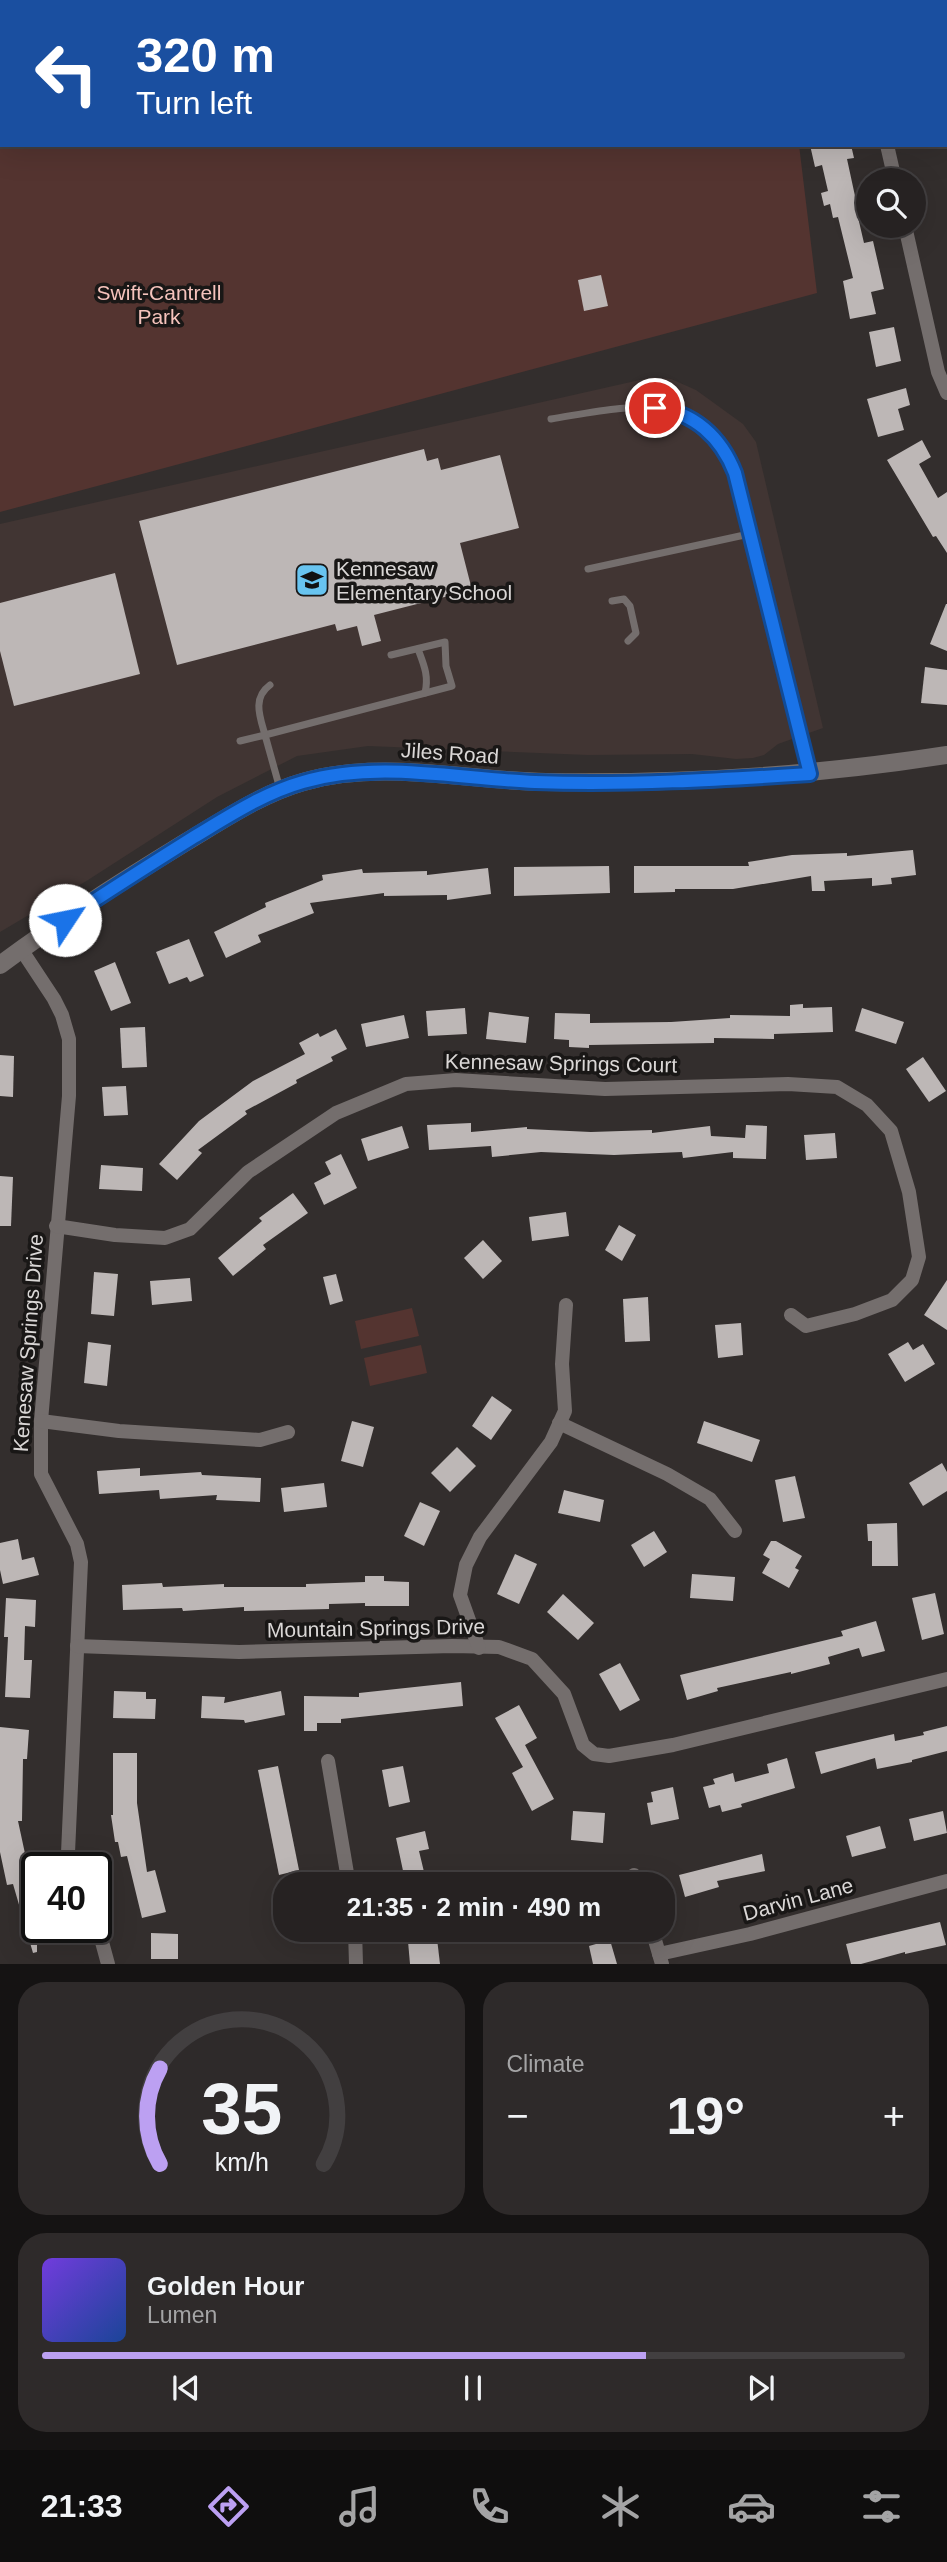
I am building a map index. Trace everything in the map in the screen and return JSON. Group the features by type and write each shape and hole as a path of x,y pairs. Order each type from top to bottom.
{"street":[{"path":"887,147 892,168"},
{"path":"908,238 938,372 947,393"},
{"name":"Jiles Road","path":"0,965 142,869 218,823 280,790 327,776 377,772 534,782 663,782 810,774 947,754"},
{"name":"Kenesaw Springs Drive","path":"21,949 54,999 69,1039 69,1096 41,1421 41,1474 77,1544 81,1562 68,1852"},
{"name":"Kennesaw Springs Court","path":"56,1226 115,1235 165,1238 190,1229 218,1205 248,1172 325,1120 406,1084 456,1080 605,1089 788,1084 837,1087 867,1105 891,1131 909,1192 919,1256 912,1280 892,1300 855,1314 806,1326 791,1315"},
{"path":"479,1648 460,1595 466,1565 480,1537 551,1442 565,1411 562,1364 566,1305"},
{"path":"41,1421 119,1431 260,1440 288,1432"},
{"path":"559,1423 667,1474 710,1499 735,1531"},
{"name":"Mountain Springs Drive","path":"77,1646 239,1652 499,1647 532,1659 564,1694 583,1745 594,1754 609,1756 673,1745 947,1679"},
{"path":"328,1761 347,1872"},
{"name":"Darvin Lane","path":"660,1959 947,1881"},
{"path":"355,1942 356,1964"},
{"path":"655,1942 660,1959"},
{"path":"102,1943 108,1964"}],"lane":[{"path":"551,419 633,406 664,409 695,421 720,444 735,473 810,774"},
{"path":"588,569 749,534"},
{"path":"612,601 624,599 630,606 636,633 628,641"},
{"path":"240,741 452,686 446,666 445,642 391,655"},
{"path":"418,649 426,670 425,693"},
{"path":"270,685 263,691 258,702 280,790"}],"shaded area":[{"path":"653,377 671,379 696,390 743,424 756,442 823,728 778,744 764,755 736,759 692,754 588,755 368,746 297,756 217,797 88,880 0,932 0,524"}],"green space":[{"name":"Swift-Cantrell Park","path":"0,147 799,147 817,293 0,512"},
{"path":"412,1308 419,1336 361,1349 355,1321"},
{"path":"421,1345 427,1373 370,1386 364,1358"}],"building":[{"path":"810,147 851,147 854,158 847,159 856,196 856,238 863,238 864,243 873,241 884,289 871,292 876,314 850,319 843,281 853,278 838,217 833,218 830,204 824,206 821,193 828,191 822,165 815,167"},
{"path":"601,275 608,306 584,311 578,280"},
{"path":"894,327 901,361 876,367 869,332"},
{"path":"906,388 910,405 898,409 904,430 878,437 867,399"},
{"path":"922,440 931,457 919,464 938,498 947,492 947,553 936,536 933,537 887,460"},
{"name":"Kennesaw Elementary School","path":"424,449 427,461 438,458 441,470 500,455 519,528 460,543 472,590 374,615 381,641 362,646 357,626 337,631 335,624 177,665 139,521"},
{"path":"115,573 140,674 14,706 0,651 0,603"},
{"path":"947,604 947,651 930,644"},
{"path":"925,667 947,670 947,705 921,703"},
{"path":"913,850 916,875 891,878 892,884 872,886 872,878 824,881 825,891 812,891 811,876 733,889 675,889 675,892 634,893 634,866 749,866 748,862 792,855 847,853 847,856"},
{"path":"609,866 610,893 514,896 514,867"},
{"path":"488,868 491,894 447,900 447,895 384,896 384,893 310,903 314,913 258,935 261,942 226,958 214,932 266,907 265,903 323,880 322,875 362,869 363,873 427,871 427,875"},
{"path":"189,939 204,976 190,982 187,977 169,984 156,952"},
{"path":"115,962 131,1003 111,1011 94,971"},
{"path":"803,1004 803,1008 832,1007 833,1032 774,1034 774,1039 714,1038 714,1043 589,1045 589,1048 569,1047 569,1040 554,1039 555,1013 590,1014 590,1023 671,1022 730,1018 730,1015 790,1016 790,1005"},
{"path":"465,1008 467,1034 428,1036 426,1011"},
{"path":"862,1008 904,1022 896,1044 855,1031"},
{"path":"489,1012 529,1017 526,1043 486,1039"},
{"path":"404,1015 409,1038 366,1047 361,1024"},
{"path":"145,1027 147,1067 122,1068 120,1028"},
{"path":"336,1029 347,1049 331,1057 333,1061 296,1080 297,1083 245,1111 247,1114 198,1150 202,1153 177,1180 159,1164 199,1121 253,1081 305,1054 299,1043 318,1033 320,1037"},
{"path":"0,1055 14,1056 13,1097 0,1096"},
{"path":"923,1057 946,1091 929,1102 906,1069"},
{"path":"126,1086 128,1115 104,1116 102,1087"},
{"path":"471,1123 471,1132 527,1127 591,1132 652,1130 652,1133 710,1126 711,1136 745,1138 746,1125 767,1126 766,1159 733,1158 733,1152 683,1158 682,1152 614,1155 541,1152 492,1157 491,1146 429,1150 427,1125"},
{"path":"402,1126 409,1148 368,1161 361,1139"},
{"path":"835,1133 837,1158 806,1160 804,1135"},
{"path":"341,1154 357,1188 324,1205 314,1183 331,1174 325,1162"},
{"path":"101,1165 143,1168 142,1191 99,1189"},
{"path":"0,1176 13,1177 11,1226 0,1226"},
{"path":"293,1193 308,1213 263,1245 266,1249 233,1276 218,1258 262,1221 259,1218"},
{"path":"566,1212 569,1236 532,1241 529,1217"},
{"path":"619,1225 636,1235 622,1261 605,1250"},
{"path":"483,1240 502,1261 483,1279 464,1258"},
{"path":"94,1272 118,1274 114,1316 91,1314"},
{"path":"336,1274 343,1301 330,1305 323,1277"},
{"path":"190,1278 192,1301 152,1305 150,1281"},
{"path":"947,1280 947,1330 924,1315"},
{"path":"648,1297 650,1341 625,1342 623,1299"},
{"path":"741,1323 743,1355 718,1358 715,1325"},
{"path":"88,1342 111,1345 107,1386 84,1383"},
{"path":"908,1342 913,1350 923,1344 935,1364 905,1382 888,1354"},
{"path":"492,1396 512,1410 491,1440 472,1426"},
{"path":"352,1421 374,1427 363,1467 341,1461"},
{"path":"704,1421 760,1440 752,1462 697,1443"},
{"path":"457,1447 476,1466 450,1492 431,1473"},
{"path":"942,1463 947,1472 947,1491 923,1506 909,1483"},
{"path":"140,1468 140,1476 201,1472 202,1475 261,1478 260,1502 216,1500 217,1495 160,1499 159,1490 99,1494 97,1471"},
{"path":"795,1476 805,1518 783,1522 775,1480"},
{"path":"324,1483 327,1507 284,1512 281,1488"},
{"path":"564,1490 604,1500 600,1522 558,1513"},
{"path":"420,1502 440,1511 424,1546 404,1536"},
{"path":"897,1523 898,1566 872,1566 872,1541 868,1541 867,1524"},
{"path":"654,1531 667,1552 644,1567 631,1545"},
{"path":"18,1539 22,1560 34,1557 39,1575 3,1584 0,1543"},
{"path":"771,1541 776,1541 802,1556 795,1568 799,1570 789,1588 762,1573 770,1559 763,1555"},
{"path":"515,1554 537,1564 519,1604 497,1594"},
{"path":"692,1574 735,1577 733,1601 690,1598"},
{"path":"365,1576 384,1576 384,1581 409,1582 409,1606 365,1606 365,1603 329,1604 329,1609 244,1611 244,1607 183,1611 182,1608 123,1610 122,1585 162,1583 163,1587 224,1584 224,1587 306,1587 306,1584 365,1582"},
{"path":"935,1593 944,1634 922,1640 912,1598"},
{"path":"563,1594 594,1623 578,1640 547,1612"},
{"path":"6,1598 36,1600 35,1627 25,1626 24,1660 32,1660 30,1698 5,1697 8,1637 4,1637"},
{"path":"876,1621 885,1651 862,1657 859,1648 828,1657 830,1664 717,1688 718,1691 687,1700 680,1675 843,1636 841,1631"},
{"path":"620,1663 640,1700 620,1711 599,1674"},
{"path":"461,1682 463,1706 341,1719 341,1723 317,1723 317,1731 304,1731 304,1696 359,1697 359,1693"},
{"path":"114,1691 146,1692 146,1699 156,1699 155,1719 113,1718"},
{"path":"281,1691 285,1715 245,1723 244,1720 201,1718 202,1696 225,1697 224,1703"},
{"path":"519,1705 537,1738 525,1745 554,1799 532,1811 512,1773 523,1767 495,1718"},
{"path":"947,1726 947,1751 877,1769 875,1758 821,1774 815,1752 894,1734 895,1741 924,1735 923,1732"},
{"path":"0,1727 29,1730 27,1759 23,1759 22,1821 18,1821 25,1852 21,1852 21,1912 13,1884 7,1885 0,1852"},
{"path":"113,1753 137,1753 137,1803 147,1872 155,1870 166,1912 142,1918 127,1856 121,1857 118,1842 115,1842 111,1815"},
{"path":"787,1758 795,1788 722,1812 720,1805 709,1808 703,1787 715,1784 713,1779 733,1773 735,1782 769,1773 767,1764"},
{"path":"278,1766 299,1870 278,1872 258,1770"},
{"path":"403,1766 410,1802 389,1807 382,1770"},
{"path":"673,1787 679,1819 651,1825 647,1803 653,1802 651,1792"},
{"path":"573,1811 605,1813 603,1843 571,1840"},
{"path":"943,1811 947,1833 914,1841 909,1819"},
{"path":"880,1826 886,1848 852,1857 846,1836"},
{"path":"425,1831 429,1849 419,1851 424,1872 403,1872 396,1838"},
{"path":"762,1854 765,1871 717,1881 719,1887 685,1897 679,1875"},
{"path":"940,1922 946,1945 851,1964 846,1944"},
{"path":"151,1933 178,1934 178,1959 151,1959"},
{"path":"408,1942 437,1942 440,1964 410,1964"},
{"path":"611,1942 617,1964 593,1964 589,1946"},
{"path":"30,1943 37,1943 37,1952 33,1953"}],"place":[{"name":"Kennesaw Elementary School","path":"312,580"}],"route":[{"path":"65,920 132,875 218,823 280,790 327,776 403,772 534,782 595,783 810,774 735,473 720,444 703,427 688,417 655,408"}]}
